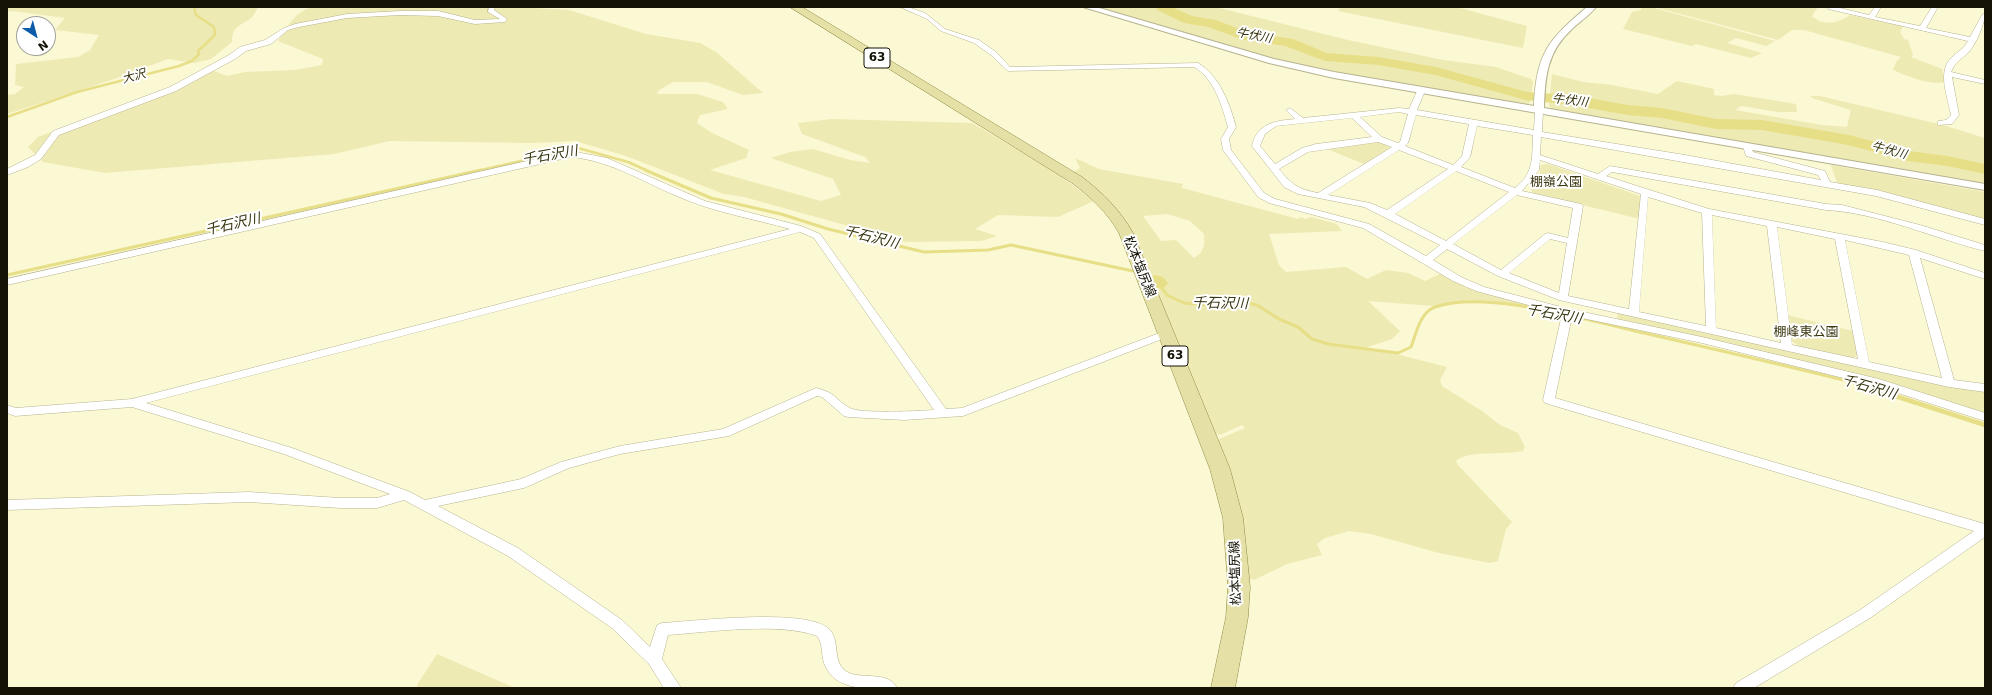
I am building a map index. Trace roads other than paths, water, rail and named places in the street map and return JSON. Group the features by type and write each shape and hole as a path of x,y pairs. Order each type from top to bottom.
{"main road":[{"name":"松本塩尻線","path":"795,7 1037,154 1097,195 1115,214 1126,233 1220,469 1233,518 1239,587 1237,618 1223,688"}],"street":[{"path":"7,172 32,161 41,154 49,138 56,133 159,95 232,57 242,49 268,42 286,29 297,25 363,16 412,13 435,13 468,21 503,21 504,19 490,11 492,7"},
{"path":"903,7 928,18 937,27 944,31 964,36 978,43 1001,59 1008,69 1195,65 1201,67 1218,92 1230,120 1232,127 1225,139 1227,150 1261,195 1272,201 1366,226 1427,260 1457,279 1480,289 1567,315 1702,340 1879,383 1985,416"},
{"path":"1087,7 1288,65 1421,91 1985,187"},
{"path":"1427,260 1517,192 1535,170 1541,80 1546,58 1559,36 1592,7"},
{"path":"1833,7 1831,9 1973,40"},
{"path":"1871,18 1878,7"},
{"path":"1922,29 1935,7"},
{"path":"1941,123 1949,122 1955,115 1947,72 1953,60 1966,51 1985,15"},
{"path":"1948,74 1985,82"},
{"path":"1319,196 1404,142 1412,112 1421,91"},
{"path":"1290,110 1301,121"},
{"path":"1985,222 1877,193 1826,183 1399,110 1274,124 1264,129 1257,138 1256,146 1273,169 1288,185 1301,192 1367,205 1388,214 1502,274 1563,298 1788,346 1949,383 1985,388"},
{"path":"1354,115 1379,139 1517,192 1578,206 1563,298"},
{"path":"1388,214 1455,168 1466,157 1473,123"},
{"path":"1273,169 1305,150 1316,147 1379,139"},
{"path":"1747,146 1749,154 1822,173 1826,183"},
{"path":"7,282 571,154 578,154 614,164 701,203 801,228 817,236 943,414"},
{"path":"1536,156 1647,193 1708,211 1913,252 1985,276"},
{"path":"1599,177 1610,169 1826,207 1842,208 1917,227 1985,248"},
{"path":"1634,314 1644,196 1647,193"},
{"path":"1708,211 1711,330"},
{"path":"1772,224 1788,346"},
{"path":"7,409 15,412 132,403 801,228"},
{"path":"1502,274 1548,236 1573,242"},
{"path":"1839,236 1864,363"},
{"path":"1913,252 1949,383"},
{"path":"1567,315 1549,400 1985,530"},
{"path":"422,505 524,483 565,465 620,450 724,433 816,392 826,394 848,413 904,416 962,412 1166,334"},
{"path":"132,403 288,451 405,496 513,552 617,624 654,660 673,688"},
{"path":"7,505 249,497 340,503 376,502 405,496"},
{"path":"1750,686 1865,614 1985,530"},
{"path":"654,660 662,629 789,624 816,629 823,633 827,640 829,659 836,672 845,678 889,688"}],"waterway":[{"name":"大沢","path":"7,117 77,92 179,66 192,61 199,54 198,51 215,35 214,27 196,15 194,7"},
{"name":"牛伏川","path":"1162,7 1189,20 1211,23 1244,36 1288,42 1325,57 1378,61 1436,71 1526,96 1572,100 1628,110 1662,113 1716,124 1762,125 1849,140 1908,156 1947,161 1985,169"},
{"name":"千石沢川","path":"477,171 578,148 628,162 648,171"},
{"name":"千石沢川","path":"7,275 481,170"},
{"name":"千石沢川","path":"645,170 711,198 781,214 828,229 924,252 988,250 1011,245 1133,271"},
{"name":"千石沢川","path":"1158,283 1167,295 1184,303 1206,305 1248,303 1257,305 1279,319 1298,327 1312,339 1328,344 1398,353 1411,347 1422,318 1435,307 1456,303 1480,302 1507,304 1535,308 1783,365 1871,387 1894,396"},
{"name":"千石沢川","path":"1894,396 1985,425"}],"park label":[{"name":"棚嶺公園","path":"1556,183"},
{"name":"棚峰東公園","path":"1806,333"}]}
